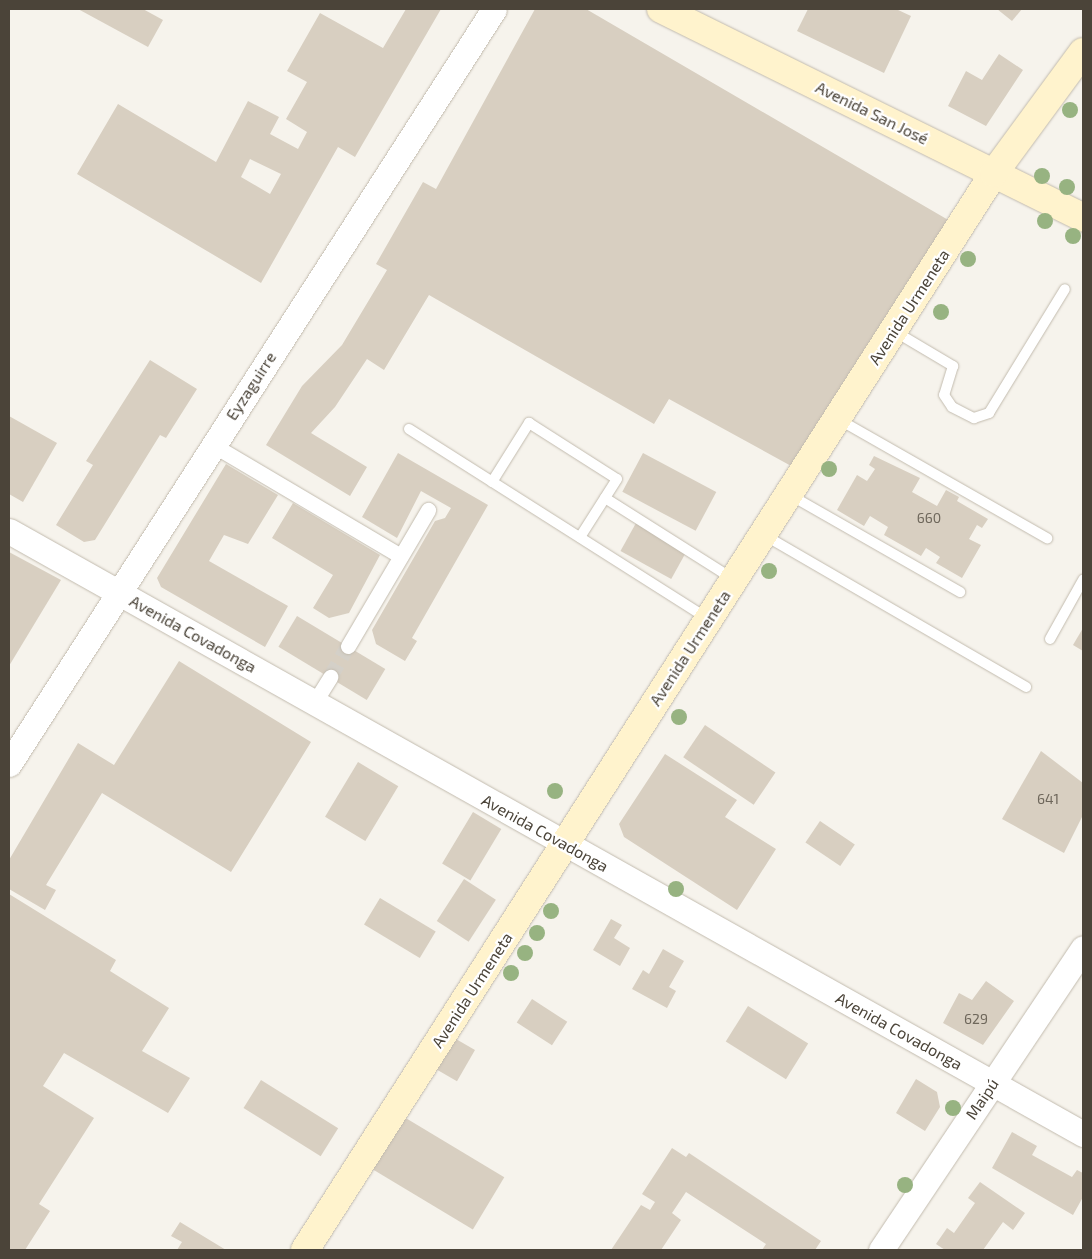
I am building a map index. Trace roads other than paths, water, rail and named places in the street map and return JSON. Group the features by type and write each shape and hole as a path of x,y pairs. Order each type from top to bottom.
{"main road":[{"name":"Avenida San José","path":"661,9 1083,218"},
{"name":"Avenida Urmeneta","path":"305,1250 994,173 1083,52"}],"street":[{"name":"Eyzaguirre","path":"9,764 494,9"},
{"path":"213,446 401,556"},
{"path":"348,646 428,510"},
{"name":"Avenida Covadonga","path":"9,531 1083,1134"},
{"path":"314,703 330,677"},
{"name":"Maipú","path":"881,1250 1083,948"}],"lane":[{"path":"894,330 953,366 944,395 952,407 974,418 988,413 1066,289"},
{"path":"837,419 1047,538"},
{"path":"492,482 529,423 617,479 580,538"},
{"path":"409,429 709,619"},
{"path":"789,494 960,592"},
{"path":"605,498 734,580"},
{"path":"763,534 1026,687"},
{"path":"1050,640 1083,580"}],"tunnel":[{"path":"330,677 348,646"}]}
